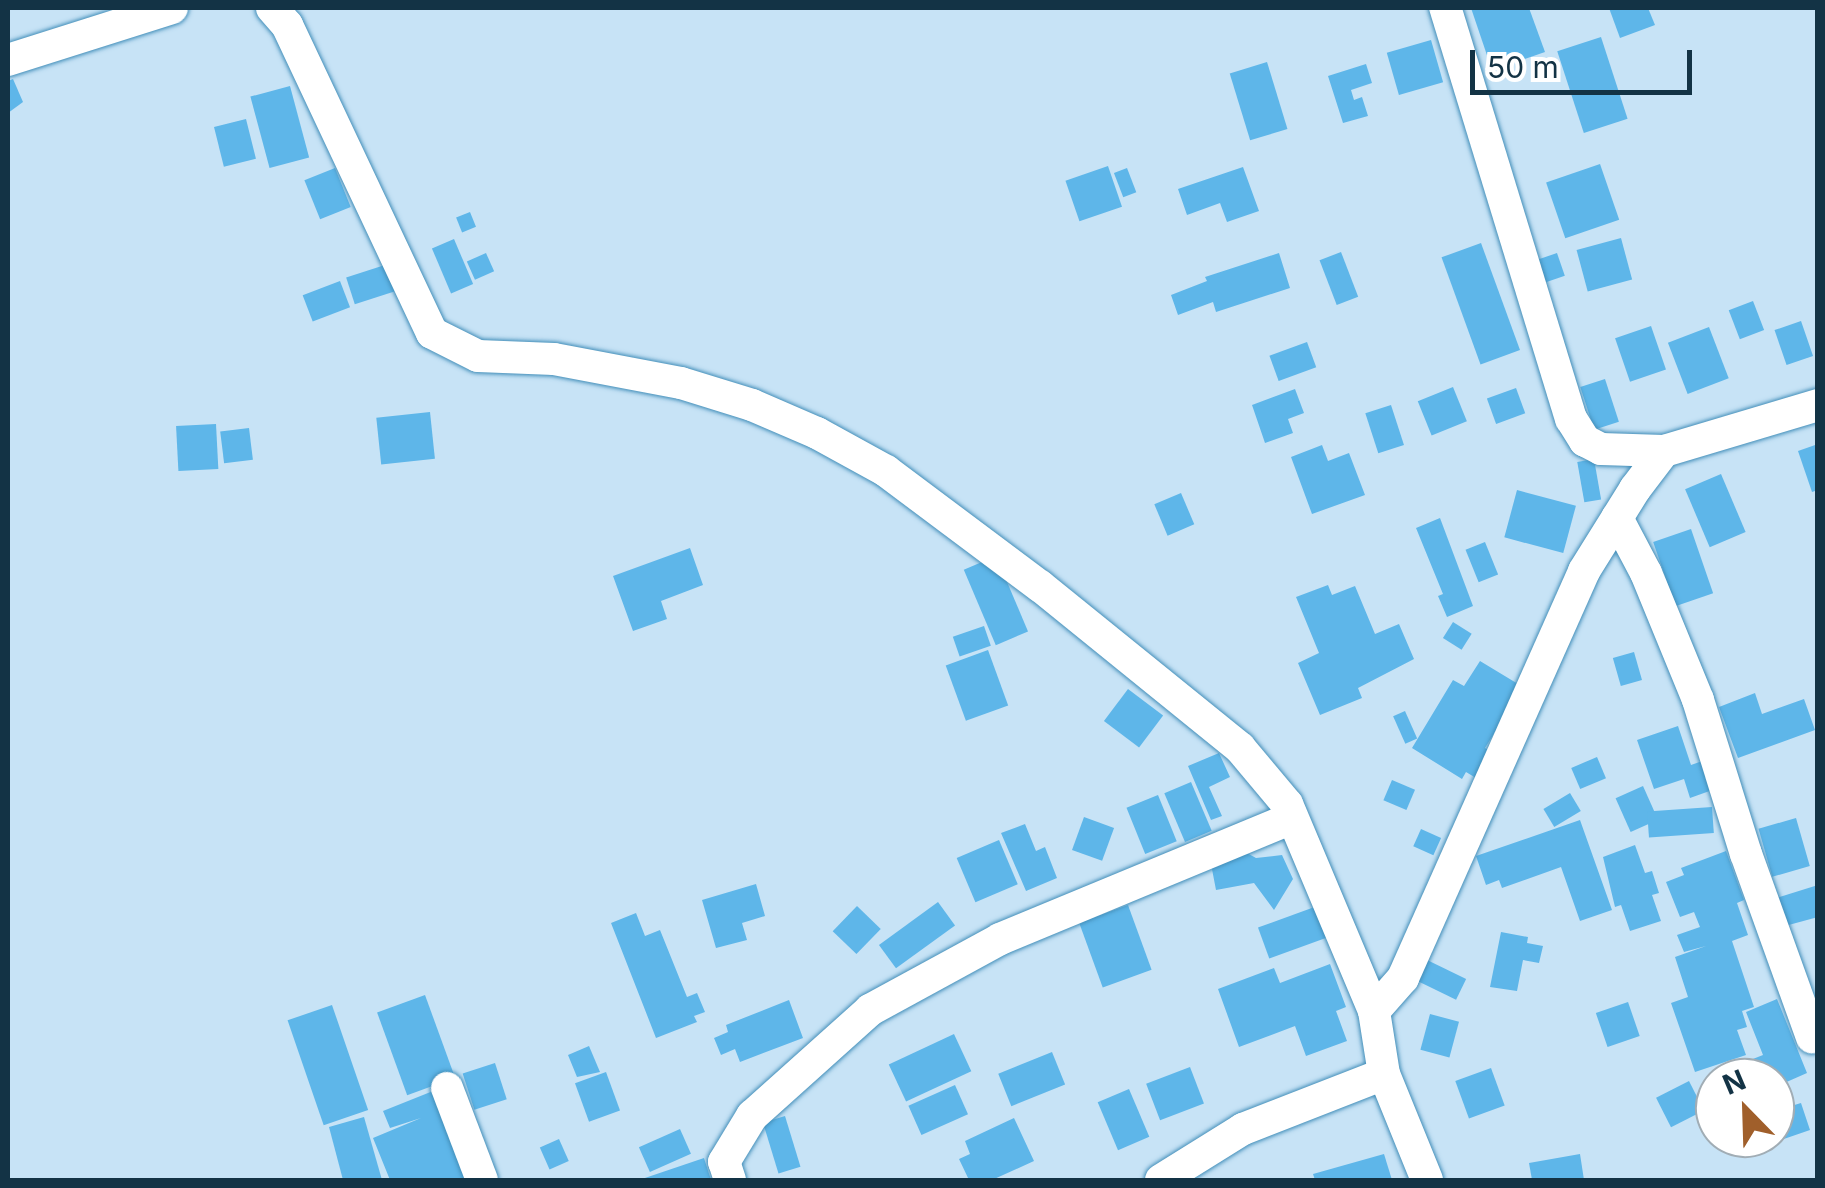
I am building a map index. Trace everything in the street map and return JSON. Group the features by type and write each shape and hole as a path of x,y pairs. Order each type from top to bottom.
{"street":[{"path":"8,60 172,8"},
{"path":"272,8 287,26 432,334 478,356 554,358 681,383 734,399 817,434 886,471 1040,586 1240,748 1287,804 1374,1011 1384,1074 1427,1180"},
{"path":"1445,8 1571,420 1585,441 1601,450 1664,452 1818,404"},
{"path":"1374,1011 1403,978 1584,571 1664,452"},
{"path":"1618,518 1646,573 1698,700 1746,854 1812,1036"},
{"path":"730,1180 724,1162 752,1116 870,1010 1000,940 1292,818"},
{"path":"1161,1180 1243,1129 1384,1074"},
{"path":"447,1088 482,1180"}],"building":[{"path":"1471,8 1529,8 1545,52 1492,70"},
{"path":"1609,8 1648,8 1655,25 1620,38"},
{"path":"1601,37 1628,119 1584,133 1557,51"},
{"path":"1431,40 1443,82 1399,95 1387,53"},
{"path":"1267,62 1287,129 1250,140 1230,73"},
{"path":"1366,64 1372,83 1351,90 1354,100 1362,97 1368,116 1343,123 1328,76"},
{"path":"13,79 23,102 8,113 8,81"},
{"path":"290,86 309,157 270,168 250,97"},
{"path":"246,119 256,159 224,167 214,127"},
{"path":"1600,164 1619,220 1565,238 1546,183"},
{"path":"1108,166 1122,207 1079,221 1065,181"},
{"path":"1243,167 1259,211 1227,222 1220,203 1187,215 1178,189"},
{"path":"335,168 351,207 320,219 304,180"},
{"path":"1127,168 1136,192 1123,197 1114,173"},
{"path":"470,212 476,227 462,232 456,218"},
{"path":"1621,238 1632,280 1588,291 1577,250"},
{"path":"454,239 473,284 451,293 432,248"},
{"path":"1481,243 1520,350 1481,364 1442,257"},
{"path":"1341,252 1358,297 1337,305 1320,260"},
{"path":"486,253 494,271 475,280 467,262"},
{"path":"1279,253 1290,288 1216,312 1213,302 1178,315 1171,295 1207,281 1205,277"},
{"path":"1557,253 1565,276 1546,282 1538,260"},
{"path":"388,264 397,291 355,304 346,278"},
{"path":"340,281 350,307 313,321 303,295"},
{"path":"1753,301 1764,330 1740,339 1729,310"},
{"path":"1801,321 1813,356 1787,365 1775,330"},
{"path":"1651,326 1666,369 1630,382 1615,338"},
{"path":"1709,327 1729,378 1688,394 1668,343"},
{"path":"1307,342 1316,367 1279,381 1269,356"},
{"path":"1605,379 1619,422 1594,430 1580,387"},
{"path":"1453,387 1467,421 1432,436 1418,401"},
{"path":"1516,388 1525,413 1496,424 1487,399"},
{"path":"1295,389 1304,413 1288,419 1293,433 1265,443 1252,405"},
{"path":"1391,405 1404,445 1378,453 1365,413"},
{"path":"430,412 435,459 381,464 376,418"},
{"path":"216,424 218,469 178,471 176,426"},
{"path":"249,428 253,460 224,463 220,432"},
{"path":"1818,444 1818,490 1812,492 1798,451"},
{"path":"1322,445 1328,461 1349,453 1365,495 1312,514 1291,457"},
{"path":"1594,459 1601,499 1584,502 1577,462"},
{"path":"1721,474 1746,532 1710,547 1685,489"},
{"path":"1517,490 1576,506 1563,553 1504,537"},
{"path":"1181,493 1194,524 1168,536 1154,504"},
{"path":"1440,518 1473,606 1447,617 1438,596 1443,594 1416,528"},
{"path":"1691,529 1713,593 1675,606 1653,542"},
{"path":"1485,542 1498,574 1479,582 1466,550"},
{"path":"690,548 703,585 661,601 667,619 633,631 613,576"},
{"path":"996,556 1028,631 996,645 964,570"},
{"path":"1328,585 1332,595 1355,586 1375,634 1399,624 1414,659 1358,688 1362,698 1320,715 1298,663 1319,653 1296,597"},
{"path":"1453,622 1472,634 1462,650 1443,638"},
{"path":"984,626 991,646 960,657 953,637"},
{"path":"988,650 1008,705 966,721 946,665"},
{"path":"1634,652 1642,680 1621,686 1613,658"},
{"path":"1480,661 1523,687 1485,748 1497,755 1481,781 1466,772 1462,779 1412,748 1453,680 1464,686"},
{"path":"1128,689 1163,715 1139,747 1104,721"},
{"path":"1755,693 1762,714 1804,699 1815,730 1738,758 1719,707"},
{"path":"1405,711 1417,738 1405,744 1393,716"},
{"path":"1678,726 1691,765 1708,759 1718,788 1690,798 1684,779 1654,789 1637,740"},
{"path":"1219,753 1230,777 1209,787 1222,816 1211,820 1188,766"},
{"path":"1597,757 1606,778 1580,789 1571,768"},
{"path":"1392,780 1415,790 1406,810 1383,800"},
{"path":"1191,782 1212,831 1185,842 1164,793"},
{"path":"1643,786 1658,820 1631,832 1616,798"},
{"path":"1570,793 1581,811 1554,827 1543,809"},
{"path":"1158,795 1177,841 1145,854 1126,808"},
{"path":"1712,807 1714,833 1649,837 1647,812"},
{"path":"1084,817 1114,828 1102,861 1072,850"},
{"path":"1796,818 1810,866 1772,877 1759,829"},
{"path":"1580,820 1612,910 1580,921 1561,867 1502,888 1499,880 1486,885 1476,856"},
{"path":"1025,824 1036,851 1045,847 1057,878 1026,891 1001,833"},
{"path":"1421,829 1441,838 1433,855 1413,846"},
{"path":"999,840 1018,884 975,902 957,858"},
{"path":"1225,841 1256,858 1282,855 1293,879 1274,910 1254,883 1216,890 1211,864"},
{"path":"1635,845 1645,873 1652,871 1659,893 1652,895 1661,921 1630,931 1621,905 1615,907 1603,857"},
{"path":"1726,851 1744,900 1737,903 1748,935 1732,941 1754,1007 1742,1011 1747,1027 1737,1030 1746,1055 1695,1058 1695,1072 1671,1003 1688,997 1675,957 1706,946 1684,952 1677,935 1700,927 1694,912 1680,917 1666,882 1684,875 1681,868"},
{"path":"756,884 765,916 742,923 747,940 716,948 702,900"},
{"path":"1818,885 1818,917 1785,926 1776,898"},
{"path":"938,902 955,925 896,968 879,945"},
{"path":"1128,905 1152,970 1103,988 1079,923"},
{"path":"1320,905 1331,936 1269,959 1258,928"},
{"path":"857,906 881,929 856,954 833,931"},
{"path":"636,913 645,936 660,930 687,997 697,993 705,1012 694,1016 697,1022 656,1038 611,923"},
{"path":"1501,932 1528,937 1527,943 1543,946 1539,963 1523,960 1517,991 1490,987"},
{"path":"1423,958 1466,979 1456,1000 1413,979"},
{"path":"1330,964 1346,1007 1336,1011 1347,1041 1306,1056 1295,1026 1239,1047 1218,989 1274,968 1280,983"},
{"path":"425,995 455,1078 407,1095 377,1012"},
{"path":"1777,999 1807,1073 1795,1078 1795,1058 1755,1058 1763,1055 1746,1012"},
{"path":"789,1000 803,1038 740,1062 735,1049 721,1055 714,1038 728,1032 726,1025"},
{"path":"1628,1002 1640,1036 1608,1047 1596,1013"},
{"path":"332,1005 368,1110 324,1125 288,1020"},
{"path":"1430,1014 1459,1022 1449,1058 1420,1050"},
{"path":"954,1034 971,1071 906,1102 889,1064"},
{"path":"589,1046 600,1072 577,1077 568,1055"},
{"path":"1052,1052 1065,1084 1011,1106 998,1074"},
{"path":"495,1063 507,1099 474,1110 463,1074"},
{"path":"1190,1067 1204,1103 1160,1120 1146,1084"},
{"path":"1491,1068 1505,1106 1469,1119 1455,1081"},
{"path":"606,1072 620,1111 589,1122 575,1083"},
{"path":"1689,1081 1695,1093 1695,1115 1671,1127 1656,1098"},
{"path":"955,1085 968,1114 921,1135 908,1106"},
{"path":"438,1089 476,1180 390,1180 373,1138 421,1118 390,1128 383,1111"},
{"path":"1129,1089 1149,1137 1118,1150 1098,1102"},
{"path":"1801,1103 1810,1130 1795,1135 1795,1105"},
{"path":"785,1116 800,1167 779,1173 763,1123"},
{"path":"364,1117 382,1180 343,1180 329,1127"},
{"path":"1014,1118 1034,1161 992,1180 969,1180 959,1159 970,1154 965,1141"},
{"path":"680,1129 691,1154 650,1172 639,1147"},
{"path":"559,1139 569,1161 550,1169 540,1148"},
{"path":"1384,1154 1392,1180 1315,1180 1313,1174"},
{"path":"1580,1154 1584,1180 1532,1180 1529,1163"},
{"path":"704,1158 711,1180 639,1180"}]}
